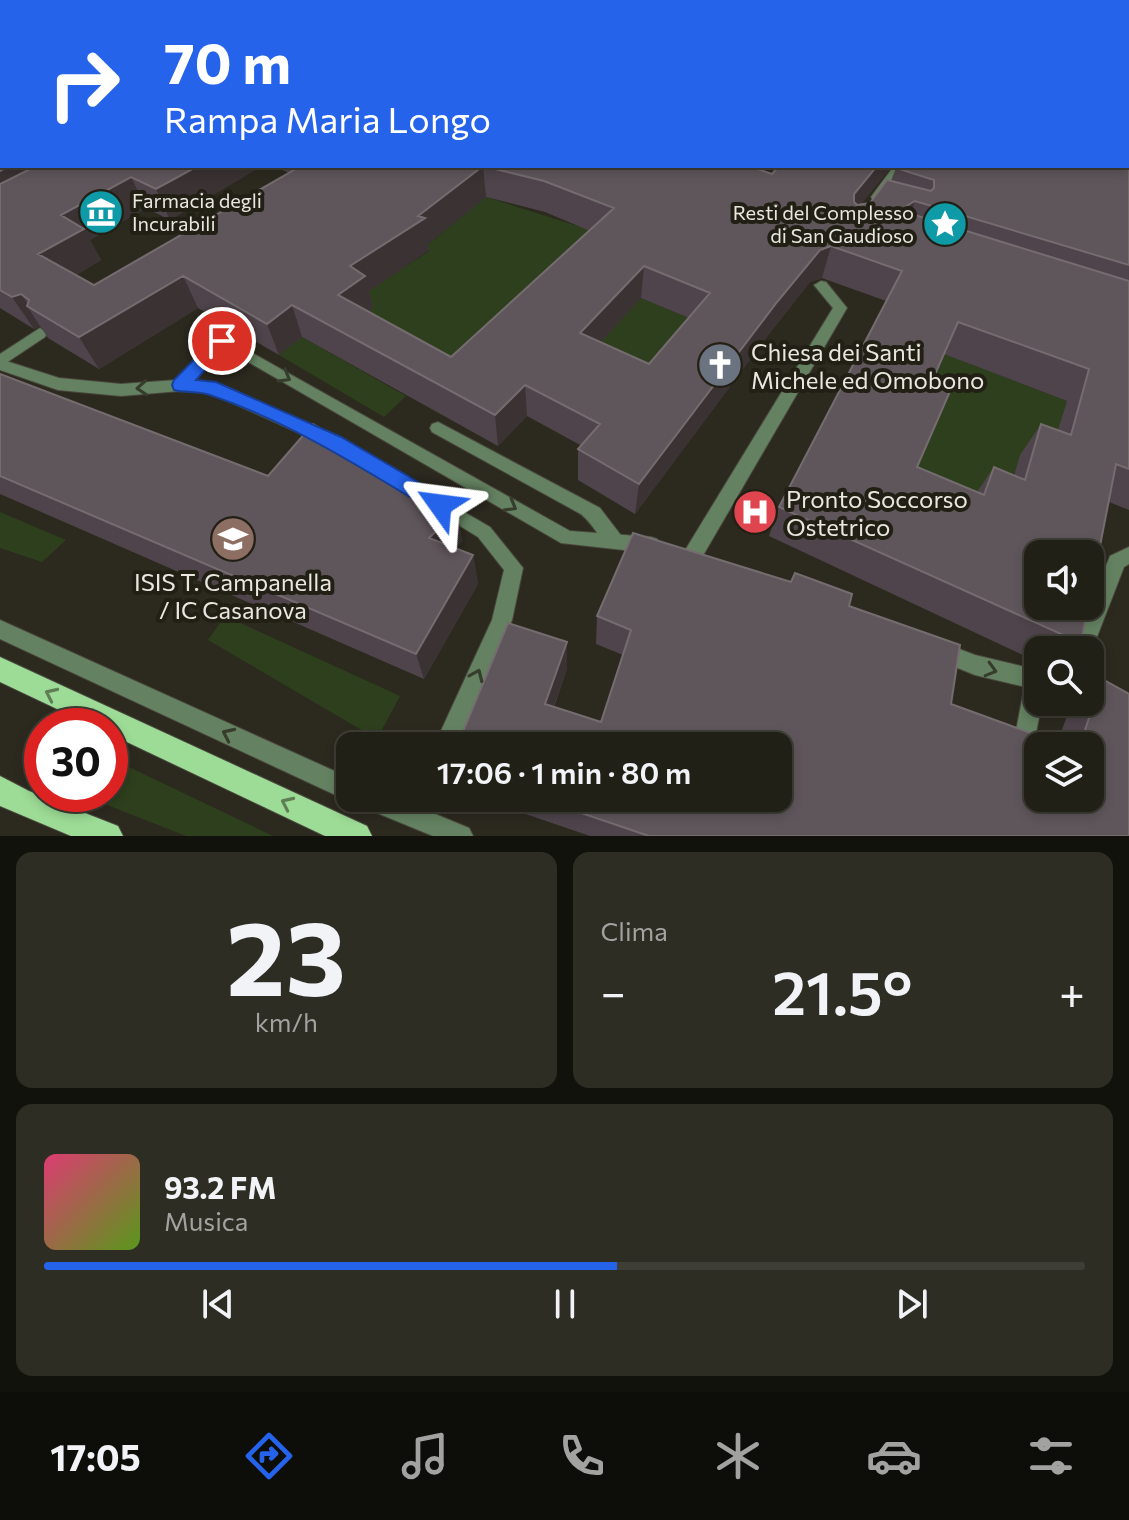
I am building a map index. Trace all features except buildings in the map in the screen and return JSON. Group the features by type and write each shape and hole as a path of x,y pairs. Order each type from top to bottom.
{"main road":[{"path":"0,669 357,836"},
{"path":"0,790 21,802 108,836"}],"street":[{"path":"890,208 869,207 898,168"},
{"path":"180,385 222,341 567,538 684,554 840,308 821,285"},
{"path":"0,363 40,333"},
{"path":"0,363 58,384 121,390 180,385 210,387 290,421 347,450"},
{"path":"438,428 594,513 617,543"},
{"path":"422,494 484,532 514,568 502,620 451,732"},
{"path":"1088,636 1117,562 1129,555"},
{"path":"0,629 336,784"},
{"path":"921,643 975,665 1024,677"},
{"path":"1021,760 1030,716"},
{"path":"423,812 461,836"}],"green space":[{"path":"486,197 603,234 443,382 346,327 358,298 429,251 424,248"},
{"path":"641,298 704,324 646,396 580,365"},
{"path":"955,325 960,360 1067,401 1057,436 1003,510 901,497 916,413"},
{"path":"302,337 406,396 384,417 279,355"},
{"path":"0,512 66,540 42,562 0,548"},
{"path":"225,616 400,696 381,732 365,732 208,640"},
{"path":"128,767 273,836 186,836 125,812 128,812"}],"place":[{"name":"Farmacia degli Incurabili","path":"101,212"},
{"name":"Resti del Complesso di San Gaudioso","path":"945,224"},
{"name":"Chiesa dei Santi Michele ed Omobono","path":"720,365"},
{"name":"Pronto Soccorso Ostetrico","path":"755,512"},
{"name":"ISIS T. Campanella / IC Casanova","path":"233,539"}],"route":[{"path":"222,341 180,385 210,387 290,421 440,505"}]}
